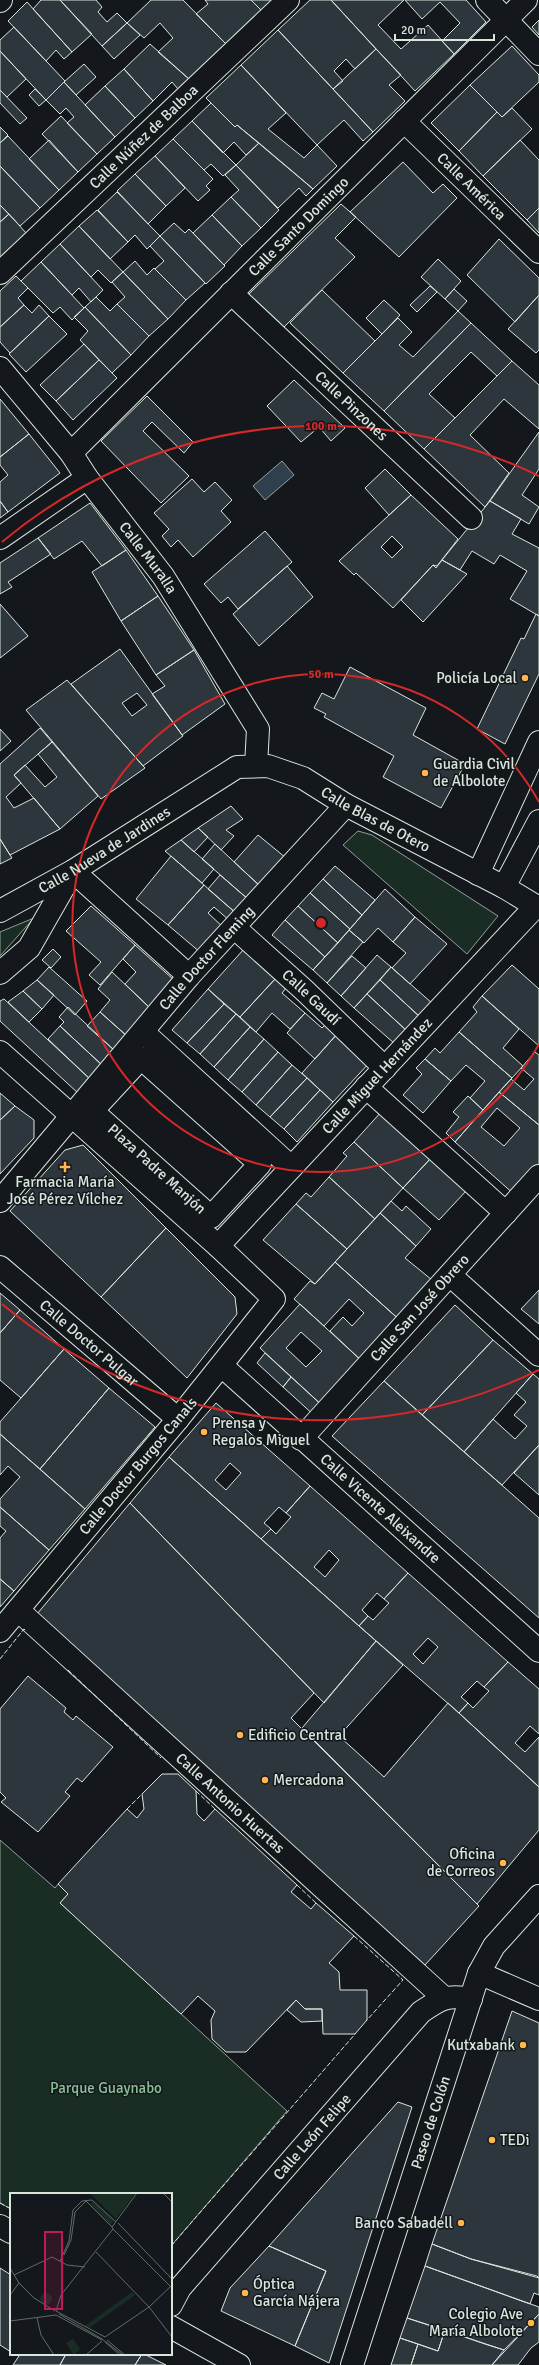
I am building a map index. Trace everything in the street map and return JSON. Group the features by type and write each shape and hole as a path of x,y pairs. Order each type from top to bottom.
{"street":[{"name":"Calle Núñez de Balboa","path":"0,273 288,0"},
{"path":"487,0 539,54"},
{"name":"Calle Santo Domingo","path":"71,453 526,0"},
{"name":"Calle América","path":"404,121 539,252"},
{"name":"Calle Pinzones","path":"231,293 471,518"},
{"name":"Calle Muralla","path":"0,368 71,453 87,478 163,576 258,729 256,766"},
{"path":"0,538 87,478"},
{"path":"478,874 539,742"},
{"name":"Calle Blas de Otero","path":"207,784 237,767 268,766 303,778 346,805 504,887 538,907"},
{"name":"Calle Nueva de Jardines","path":"0,911 73,870 207,784"},
{"name":"Calle Doctor Fleming","path":"0,1201 189,976 235,928 346,805"},
{"path":"504,887 539,821"},
{"path":"0,973 29,948 73,870 189,976"},
{"name":"Calle Miguel Hernández","path":"218,1246 366,1087 538,907"},
{"name":"Calle Gaudí","path":"235,928 304,990 385,1068"},
{"path":"143,1032 291,1168"},
{"name":"Plaza Padre Manjón","path":"0,1052 218,1246 274,1299"},
{"name":"Plaza Padre Manjón","path":"141,1058 260,1164 211,1217 92,1111 141,1058"},
{"path":"366,1087 506,1213"},
{"name":"Calle San José Obrero","path":"302,1439 539,1176"},
{"name":"Calle Doctor Pulgar","path":"0,1267 178,1419"},
{"path":"450,1274 539,1355"},
{"name":"Calle Doctor Burgos Canals","path":"0,1631 222,1366 274,1299"},
{"name":"Calle Vicente Aleixandre","path":"222,1366 539,1651"},
{"name":"Calle Antonio Huertas","path":"18,1610 443,1998"},
{"name":"Paseo de Colón","path":"352,2365 479,1973 494,1946 539,1896"},
{"path":"479,1973 539,2000"},
{"name":"Calle León Felipe","path":"172,2302 180,2288 421,2012 443,1998 459,1996 471,1999"},
{"path":"0,2226 10,2231"},
{"path":"172,2328 239,2365"}],"green space":[{"path":"358,831 372,835 498,916 467,954 343,845"},
{"path":"34,918 0,956 0,932"},
{"name":"Parque Guaynabo","path":"0,1840 55,1888 58,1884 68,1894 60,1903 287,2111 172,2245 172,2193 10,2193 10,2208 0,2203"}],"water":[{"path":"282,461 294,475 265,500 253,486"}],"building":[{"path":"41,0 60,0 92,34 72,52 33,9"},
{"path":"60,0 96,0 102,7 98,12 107,22 117,13 127,23 102,46"},
{"path":"151,0 183,0 226,44 189,79 158,52 173,38 160,23 144,38 127,23"},
{"path":"205,0 251,0 261,10 226,44 196,14 208,4"},
{"path":"251,0 273,0 261,10"},
{"path":"310,0 331,0 376,49 355,69 346,59 334,71 343,81 333,89 278,30"},
{"path":"331,0 404,0 378,25 401,49 428,25 454,54 415,91"},
{"path":"405,0 466,0 486,22 454,54 442,41 460,23 440,2 422,19"},
{"path":"27,2 72,52 64,59 56,50 46,61 8,21"},
{"path":"539,20 539,35 532,27"},
{"path":"127,23 140,35 114,59 102,46"},
{"path":"14,27 65,81 46,100 0,51 0,40"},
{"path":"278,30 373,132 363,141 344,120 317,145 241,65"},
{"path":"150,44 189,79 178,89 172,82 153,101 124,69"},
{"path":"512,46 539,75 539,82 502,117 470,85"},
{"path":"376,49 401,75 389,85 405,101 373,132 333,89"},
{"path":"0,51 26,79 7,97 0,90"},
{"path":"84,64 96,77 76,95 64,82"},
{"path":"241,65 286,113 268,129 304,158 317,145 337,166 313,189 237,125 235,127 206,98"},
{"path":"124,69 153,101 135,118 105,86"},
{"path":"64,82 115,137 97,154 67,123 74,117 66,108 60,114 46,100"},
{"path":"470,85 497,112 459,151 431,123"},
{"path":"105,86 135,118 115,137 85,105"},
{"path":"35,89 46,100 39,106 29,95"},
{"path":"0,90 27,118 20,124 0,103"},
{"path":"211,103 235,127 237,125 259,143 246,155 234,142 223,153 192,121"},
{"path":"512,108 532,129 483,176 459,151 497,112 502,117"},
{"path":"61,116 97,154 78,172 42,134"},
{"path":"192,121 236,165 223,176 211,164 204,170 173,139"},
{"path":"0,127 8,135 0,143"},
{"path":"8,136 59,190 40,208 0,166 0,143"},
{"path":"173,139 213,179 206,186 210,190 198,201 155,156"},
{"path":"49,140 78,172 59,190 29,159"},
{"path":"520,140 539,160 539,208 527,220 483,176"},
{"path":"259,143 313,189 306,196 299,188 278,208 236,165"},
{"path":"155,156 185,188 166,206 135,174"},
{"path":"403,162 433,193 443,184 457,198 399,257 350,212"},
{"path":"236,165 279,210 261,228 231,197 239,190 225,175"},
{"path":"0,166 40,208 20,226 0,205"},
{"path":"135,174 166,206 148,224 117,191"},
{"path":"117,192 160,236 147,249 135,235 128,242 98,210"},
{"path":"231,197 261,228 242,246 212,215"},
{"path":"341,204 356,217 335,238 355,257 284,327 249,294"},
{"path":"0,205 9,214 0,222"},
{"path":"539,208 539,233 527,220"},
{"path":"97,210 128,242 110,259 79,226"},
{"path":"9,214 26,233 0,257 0,222"},
{"path":"212,215 242,246 224,265 193,233"},
{"path":"174,223 185,233 189,229 225,266 206,284 160,236"},
{"path":"79,226 123,272 111,283 98,270 91,277 60,244"},
{"path":"160,236 205,283 186,300 155,269 164,261 150,246"},
{"path":"499,239 539,278 539,295 515,322 467,275"},
{"path":"60,244 103,290 91,302 79,288 72,295 41,262"},
{"path":"438,259 461,281 445,299 421,277"},
{"path":"135,261 147,275 154,268 186,300 168,319 123,272"},
{"path":"41,262 84,308 72,320 60,307 53,313 21,281"},
{"path":"123,272 168,319 149,336 117,304 125,297 112,282"},
{"path":"16,276 28,288 18,298 24,305 0,327 0,291"},
{"path":"430,286 437,292 417,312 410,305"},
{"path":"454,289 467,301 458,311 445,299"},
{"path":"322,290 375,341 343,373 290,323"},
{"path":"539,295 539,350 536,353 508,329"},
{"path":"96,297 110,311 117,304 149,336 131,355 85,307"},
{"path":"384,300 400,315 382,334 366,318"},
{"path":"24,305 32,313 39,305 49,316 10,353 0,342 0,327"},
{"path":"85,307 131,355 112,373 80,340 88,331 74,317"},
{"path":"458,311 471,323 384,411 343,373 398,318 412,332 399,345 413,357"},
{"path":"49,316 67,334 26,372 9,354"},
{"path":"471,323 512,361 497,376 471,352 429,394 455,418 424,449 384,411"},
{"path":"84,344 99,360 56,401 40,385"},
{"path":"99,360 117,378 73,420 56,401"},
{"path":"512,361 539,385 539,429 504,399 470,435 509,473 485,507 424,449"},
{"path":"294,380 345,428 331,441 319,427 301,442 267,406"},
{"path":"147,396 193,442 184,453 152,422 143,431 189,476 161,503 101,441"},
{"path":"0,399 29,434 0,457"},
{"path":"539,432 539,469 522,495 539,507 529,524 490,501"},
{"path":"29,434 60,473 8,512 0,501 0,482 8,475 0,465 0,457"},
{"path":"385,469 411,495 389,515 365,488"},
{"path":"192,479 204,492 215,482 232,500 221,511 231,522 193,557 178,540 171,547 162,536 169,529 154,513"},
{"path":"411,495 458,539 437,566 433,565 393,608 356,573 354,575 339,561","holes":["392,536 403,547 392,558 381,547"]},
{"path":"0,501 8,512 0,518"},
{"path":"490,501 521,519 512,534 539,548 539,616 510,599 527,571 500,555 494,564 472,551 460,570 442,560"},
{"path":"90,503 126,550 102,566 82,541 54,559 38,538"},
{"path":"265,531 292,562 238,609 228,597 221,603 204,584"},
{"path":"38,538 51,554 8,582 12,587 0,594 0,563"},
{"path":"126,550 158,596 121,621 92,572"},
{"path":"442,560 467,574 423,622 401,600 433,565 436,568"},
{"path":"287,566 313,597 259,646 233,614"},
{"path":"158,596 194,650 156,675 121,621"},
{"path":"0,604 28,636 0,658"},
{"path":"536,614 539,616 539,674 505,744 477,729 521,638 524,639"},
{"path":"120,649 183,736 143,766 71,684","holes":["137,693 147,705 132,716 122,703"]},
{"path":"194,650 225,704 182,735 152,694 165,686 156,675"},
{"path":"350,667 426,708 413,735 465,764 441,808 383,777 394,756 324,717 326,714 314,708 322,693 334,699"},
{"path":"67,680 145,768 101,799 26,710"},
{"path":"40,728 52,742 14,775 21,783 6,797 14,808 34,798 60,829 10,855 0,839 0,764"},
{"path":"0,729 11,741 0,751"},
{"path":"52,742 98,796 60,829 14,775 25,765 45,787 57,777 38,754"},
{"path":"231,806 243,819 226,830 234,836 221,850 198,828"},
{"path":"198,828 208,837 194,852 181,840"},
{"path":"258,835 286,858 261,887 234,862"},
{"path":"0,839 12,858 0,864"},
{"path":"181,840 214,869 202,883 165,851"},
{"path":"215,844 261,887 249,900 202,859"},
{"path":"171,856 204,885 168,925 136,899"},
{"path":"335,866 375,900 362,915 323,879"},
{"path":"220,875 249,900 237,914 208,889"},
{"path":"323,879 362,915 350,929 310,893"},
{"path":"204,885 237,914 230,921 214,907 208,913 224,928 201,953 168,925"},
{"path":"385,889 415,917 393,942 378,928 364,943 349,930"},
{"path":"310,893 350,929 338,943 298,906"},
{"path":"91,906 135,945 100,985 89,975 101,962 66,931"},
{"path":"298,906 338,943 325,957 285,920"},
{"path":"415,917 447,944 410,984 392,968 406,953 393,942"},
{"path":"285,920 325,957 313,970 272,935"},
{"path":"349,930 363,942 327,983 313,970"},
{"path":"135,945 175,981 151,1009 125,984 136,972 123,959"},
{"path":"53,949 61,957 51,968 42,960"},
{"path":"244,949 276,978 240,1017 208,989"},
{"path":"377,955 391,967 354,1008 341,996"},
{"path":"352,956 366,968 341,996 327,983"},
{"path":"512,965 539,989 539,1046 482,996"},
{"path":"49,967 87,1001 75,1015 37,980"},
{"path":"391,967 433,1004 420,1017 380,980"},
{"path":"112,972 151,1009 128,1037 100,1012 110,1000 98,989"},
{"path":"276,978 287,987 282,993 305,1013 290,1029 272,1013 256,1032 240,1017"},
{"path":"37,980 54,995 42,1009 23,991"},
{"path":"380,980 420,1017 407,1031 367,994"},
{"path":"208,989 224,1004 187,1043 172,1030"},
{"path":"23,991 42,1009 29,1022 8,1002"},
{"path":"367,994 407,1031 395,1044 354,1008"},
{"path":"482,996 519,1029 503,1048 523,1066 512,1078 459,1032 477,1012 473,1007"},
{"path":"4,999 91,1080 79,1094 0,1021 0,1001"},
{"path":"224,1004 236,1014 200,1054 187,1043"},
{"path":"68,1007 115,1051 103,1066 60,1026 64,1022 59,1017"},
{"path":"100,1012 128,1037 115,1051 87,1026"},
{"path":"305,1013 322,1028 327,1023 338,1033 315,1059 287,1033"},
{"path":"236,1014 250,1027 214,1067 200,1054"},
{"path":"60,1026 103,1066 91,1080 48,1039"},
{"path":"250,1027 264,1039 228,1080 214,1067"},
{"path":"459,1032 512,1078 483,1110 470,1098 485,1081 466,1065 451,1081 425,1059 435,1048 440,1053"},
{"path":"338,1033 371,1061 333,1102 302,1073"},
{"path":"264,1039 278,1052 242,1092 228,1080"},
{"path":"278,1052 292,1065 256,1105 242,1092"},
{"path":"535,1052 539,1055 539,1125 499,1092 511,1079 524,1090 534,1079 521,1068"},
{"path":"425,1059 451,1081 423,1113 403,1095 422,1074 416,1068"},
{"path":"292,1065 307,1078 270,1117 256,1105"},
{"path":"307,1078 320,1090 284,1129 270,1117"},
{"path":"320,1090 333,1102 297,1142 284,1129"},
{"path":"499,1092 539,1125 539,1167 515,1195 455,1142","holes":["497,1108 520,1128 504,1146 481,1127"]},
{"path":"0,1093 15,1106 0,1120"},
{"path":"468,1096 483,1110 455,1142 446,1133 459,1117 453,1112"},
{"path":"15,1106 34,1120 34,1138 0,1174 0,1120"},
{"path":"382,1111 432,1157 403,1188 354,1142"},
{"path":"354,1142 403,1188 375,1219 329,1177 347,1156 343,1153"},
{"path":"83,1145 166,1228 101,1297 10,1211 65,1150"},
{"path":"432,1157 467,1190 439,1220 403,1188"},
{"path":"329,1177 375,1219 347,1249 296,1204 306,1193 311,1197"},
{"path":"391,1201 402,1211 406,1206 431,1229 416,1246 380,1213"},
{"path":"296,1204 347,1249 315,1284 263,1240"},
{"path":"380,1213 416,1246 405,1258 437,1284 403,1323 335,1262"},
{"path":"166,1228 235,1297 237,1314 187,1378 101,1297"},
{"path":"335,1262 403,1323 365,1364 330,1331 343,1317 352,1326 364,1313 349,1299 324,1326 294,1299 310,1281 315,1284"},
{"path":"539,1290 539,1324 521,1309"},
{"path":"0,1293 20,1310 0,1333"},
{"path":"300,1304 365,1364 325,1408 260,1348","holes":["301,1332 322,1351 306,1367 286,1348"]},
{"path":"455,1305 493,1340 422,1415 384,1381"},
{"path":"20,1310 64,1349 21,1398 0,1380 0,1333"},
{"path":"493,1340 533,1374 464,1452 422,1415"},
{"path":"64,1349 109,1388 40,1469 0,1434 0,1422"},
{"path":"265,1353 291,1377 283,1387 257,1363"},
{"path":"533,1374 539,1379 539,1445 502,1485 464,1452 493,1419 515,1439 527,1426 514,1415 526,1402 516,1393"},
{"path":"291,1377 325,1408 316,1417 283,1387"},
{"path":"384,1381 539,1518 539,1618 332,1436"},
{"path":"109,1388 155,1427 85,1509 40,1469"},
{"path":"216,1403 310,1486 286,1513 279,1507 264,1523 271,1529 261,1539 169,1457","holes":["230,1463 241,1473 226,1490 215,1480"]},
{"path":"0,1434 85,1509 49,1550 0,1507 0,1499 20,1477 8,1466 0,1475"},
{"path":"539,1445 539,1495 514,1473"},
{"path":"169,1457 376,1641 324,1703 130,1503"},
{"path":"310,1486 408,1573 384,1599 377,1593 362,1610 368,1616 359,1626 261,1539 271,1529 276,1534 291,1517 286,1513","holes":["329,1550 339,1560 325,1577 314,1567"]},
{"name":"Edificio Central","path":"130,1503 314,1693 291,1718 479,1906 425,1965 37,1614"},
{"path":"0,1507 49,1550 14,1591 0,1579 0,1538 6,1531 0,1526"},
{"path":"408,1573 508,1662 484,1687 477,1681 461,1697 468,1703 459,1713 359,1626 368,1616 373,1620 389,1603 384,1599","holes":["428,1638 438,1647 423,1664 413,1654"]},
{"path":"0,1579 14,1591 0,1607"},
{"path":"376,1641 403,1665 339,1736 384,1777 448,1703 539,1787 539,1830 477,1904 302,1728"},
{"path":"508,1662 539,1689 539,1734 530,1726 515,1743 525,1752 539,1737 539,1787 459,1713 468,1703 473,1708 489,1691 484,1687"},
{"path":"28,1676 66,1708 64,1712 73,1720 76,1716 113,1747 82,1782 77,1778 65,1792 70,1796 38,1832 1,1802 6,1798 0,1792 0,1709"},
{"path":"162,1774 178,1774 196,1791 197,1814 204,1821 215,1809 297,1885 291,1892 311,1909 316,1903 354,1936 329,1963 339,1972 340,1990 367,1990 367,2020 355,2034 323,2034 322,2009 305,2009 296,2000 246,2052 226,2052 212,2039 211,2020 215,2011 198,1996 181,2014 60,1903 68,1894 58,1884 127,1809 137,1818 144,1809 142,1794"},
{"path":"296,2000 305,2009 322,2009 322,2021 301,2022 287,2010"},
{"path":"512,2011 539,2023 539,2278 471,2259 432,2244"},
{"path":"398,2102 412,2107 329,2363 295,2346 326,2271 269,2246"},
{"path":"432,2244 471,2259 537,2276 539,2278 539,2295 534,2293 530,2304 425,2266"},
{"path":"269,2246 326,2271 295,2346 221,2311 230,2288"},
{"path":"425,2266 539,2307 539,2314 504,2350 407,2318"},
{"path":"0,2268 10,2274 10,2351 0,2345"},
{"path":"539,2314 539,2342 531,2348 518,2365 492,2365"},
{"path":"407,2318 445,2330 438,2351 400,2338"},
{"path":"445,2330 504,2350 492,2365 411,2365 418,2344 438,2351"},
{"path":"400,2338 418,2344 411,2365 391,2365"},
{"path":"17,2355 65,2355 60,2365 13,2365 19,2356"},
{"path":"65,2355 141,2355 135,2365 60,2365"},
{"path":"141,2355 146,2355 166,2365 135,2365"}],"fence":[{"path":"0,1659 24,1629 26,1631"},
{"path":"68,1670 161,1758"},
{"path":"196,1791 215,1809"},
{"path":"127,1809 142,1794"},
{"path":"297,1885 316,1903"},
{"path":"354,1936 403,1980 366,2021"},
{"path":"172,2245 356,2033"},
{"path":"0,2203 10,2208"}],"place":[{"name":"Policía Local","path":"525,678"},
{"name":"Guardia Civil de Albolote","path":"425,773"},
{"name":"Farmacia María José Pérez Vílchez","path":"65,1167"},
{"name":"Prensa y Regalos Miguel","path":"204,1432"},
{"name":"Edificio Central","path":"240,1735"},
{"name":"Mercadona","path":"265,1780"},
{"name":"Oficina de Correos","path":"503,1863"},
{"name":"Kutxabank","path":"523,2045"},
{"name":"TEDi","path":"492,2140"},
{"name":"Banco Sabadell","path":"461,2223"},
{"name":"Óptica García Nájera","path":"245,2293"},
{"name":"Colegio Ave María Albolote","path":"531,2323"}]}
